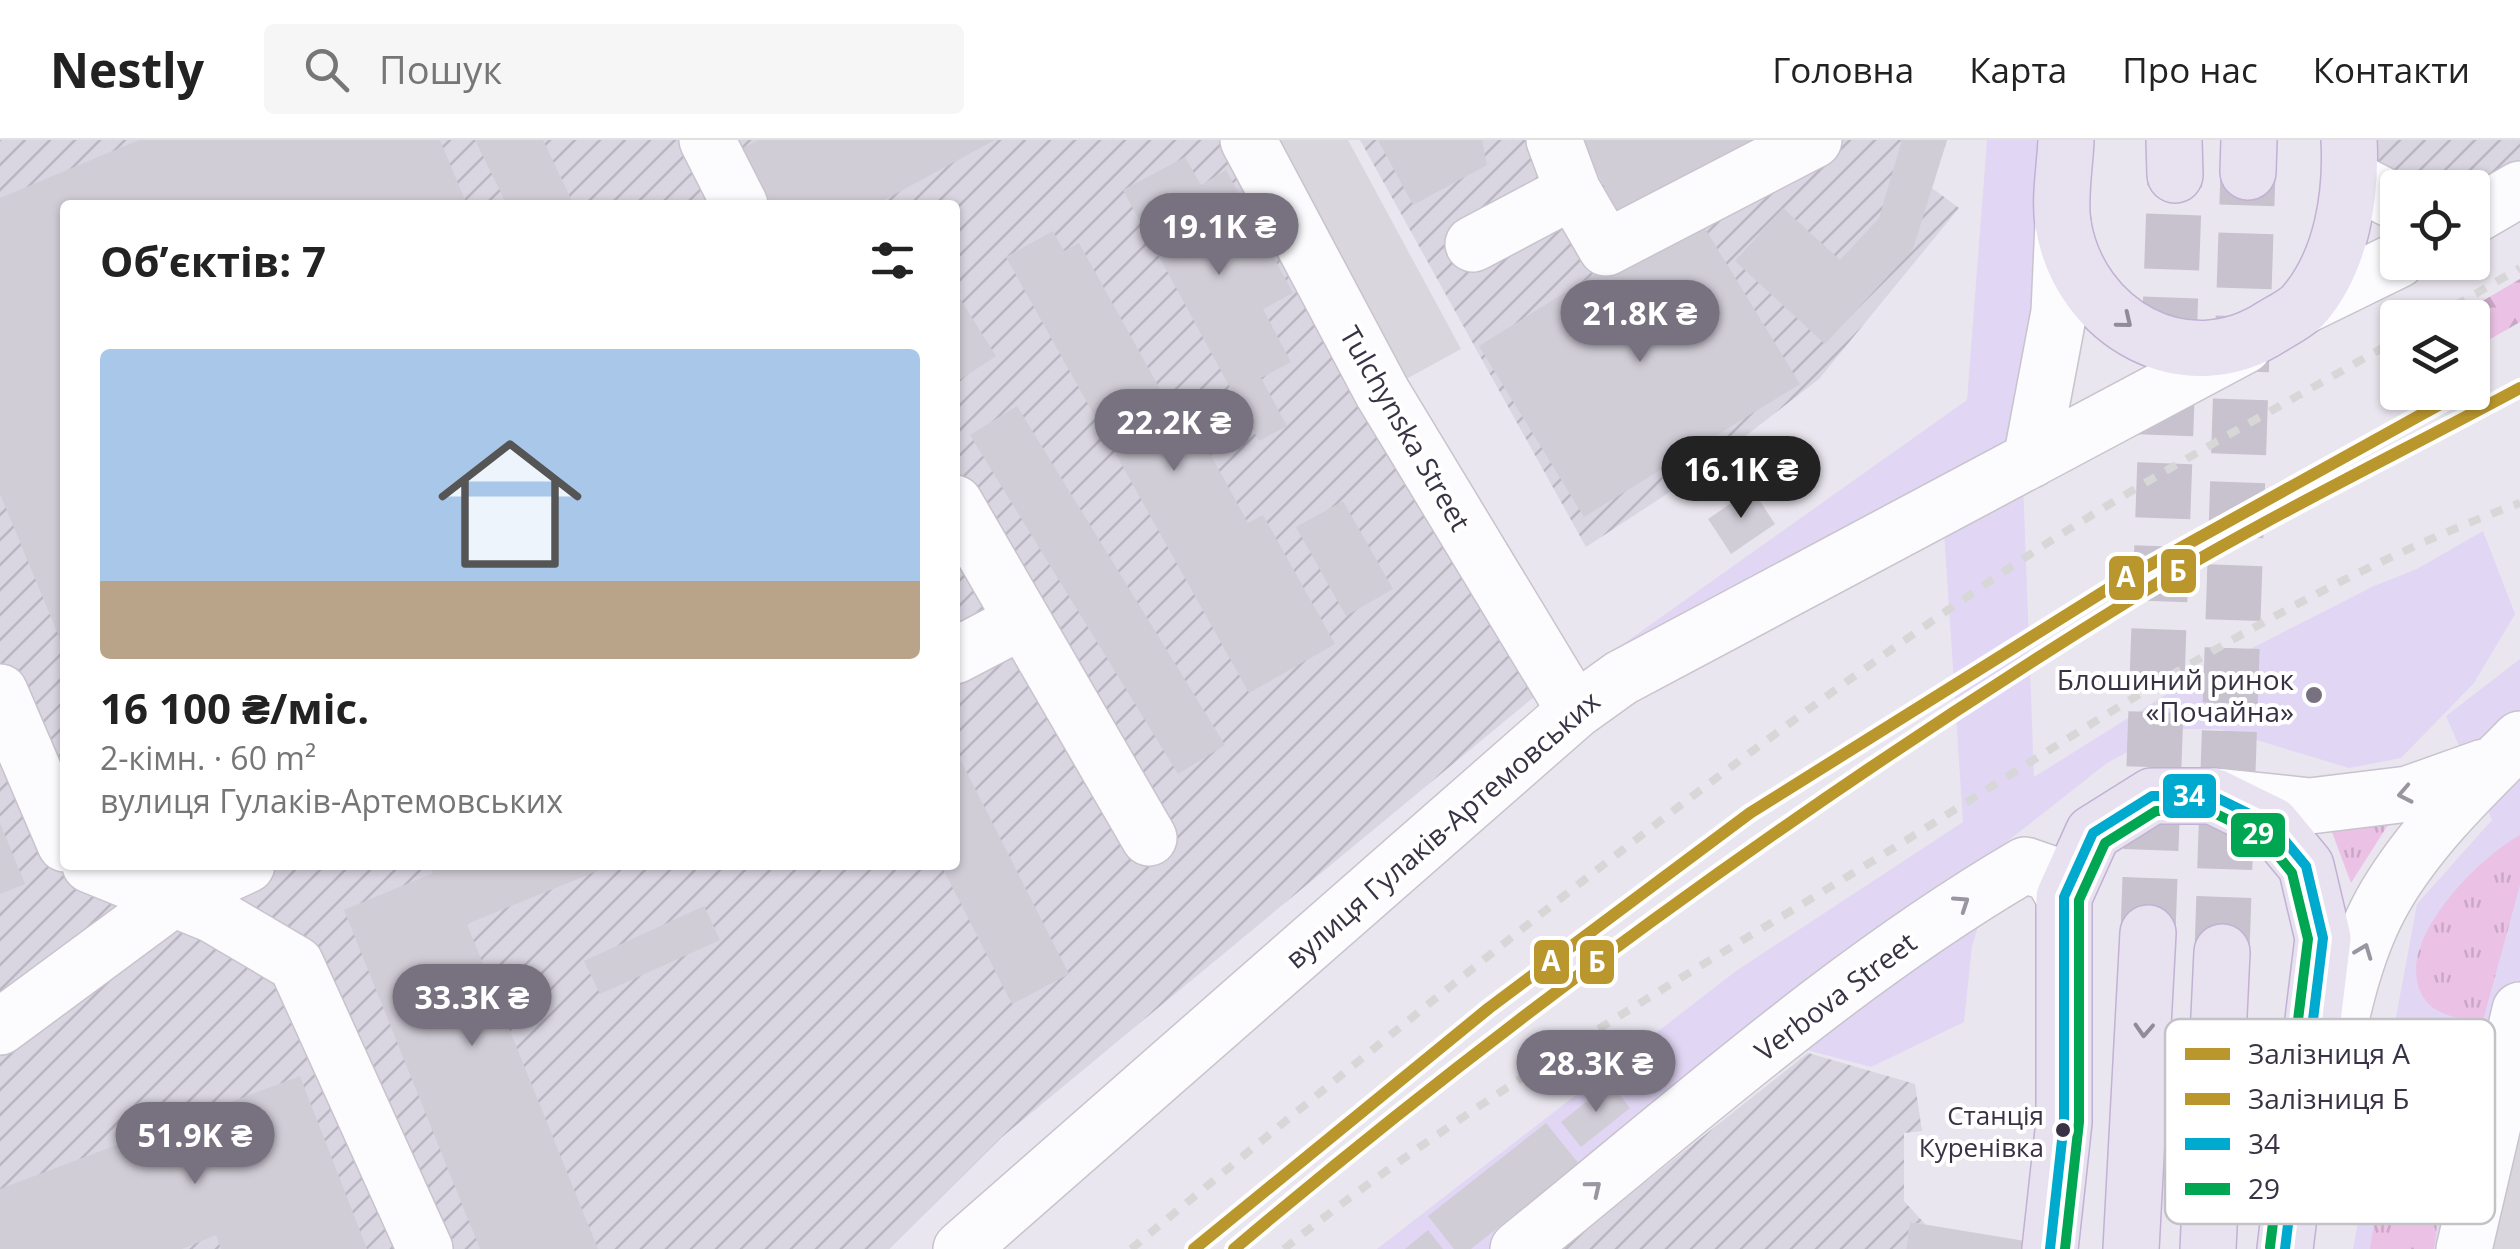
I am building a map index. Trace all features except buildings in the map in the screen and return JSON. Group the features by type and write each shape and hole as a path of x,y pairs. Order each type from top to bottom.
{"main road":[{"path":"2066,140 2064,224 2084,282 2128,328 2180,350 2244,346 2304,306 2336,246 2366,174"},
{"path":"2050,1249 2064,1122 2064,897 2093,833 2152,796 2213,796 2272,825 2306,866 2323,938 2313,1019"},
{"path":"2131,1249 2148,933"},
{"path":"2219,1019 2222,952"},
{"path":"2208,1249 2209,1224"},
{"path":"2286,1249 2289,1224"}],"street":[{"name":"Tulchynska Street","path":"1248,140 1382,392 1574,710"},
{"path":"1554,140 1573,191 1606,248 1814,140"},
{"path":"710,141 738,200"},
{"path":"2490,206 2520,188"},
{"path":"1473,244 1573,191"},
{"path":"2031,460 2059,312 2064,224"},
{"path":"2304,306 2380,269"},
{"name":"вулиця Гулаків-Артемовських","path":"961,1249 1574,710 1621,678 2244,346"},
{"path":"960,512 1149,838"},
{"path":"960,653 1022,621"},
{"path":"0,692 60,832"},
{"path":"2213,796 2310,806 2408,794 2512,754"},
{"path":"2341,1019 2384,898 2426,838 2512,754"},
{"name":"Verbova Street","path":"1518,1249 1862,971 1973,895 2025,865 2052,874 2064,897"},
{"path":"102,870 213,915 296,964 425,1249"},
{"path":"0,1027 173,899 236,870"},
{"path":"2495,1117 2520,1010"},
{"path":"2286,1249 2292,1224"},
{"path":"2464,1249 2470,1224"}],"shaded area":[{"path":"0,140 1244,140 1540,692 1002,1137 889,1249 0,1249"},
{"path":"1256,140 1348,140 1461,349 1388,389"},
{"path":"1360,140 1947,140 1932,188 1959,208 1819,379 1691,478 1586,547"},
{"name":"Блошиний ринок «Почайна»","path":"1987,140 2047,140 2022,454 2034,777 2189,680 2374,586 2417,569 2483,531 2515,614 2474,683 2401,758 2349,768 2220,729 2170,729 2107,763 2004,844 1972,946 1964,1022 1871,1067 1807,1050 1556,1249 1377,1249 1736,971 1963,822 1944,531 1588,669 1967,400"},
{"path":"2375,140 2520,140 2520,174 2490,183 2490,170 2380,170 2380,177"},
{"path":"2520,659 2520,1249 2353,1249 2358,1224 2495,1224 2495,1019 2396,1019 2417,904 2492,820 2446,716"},
{"path":"1808,1053 1915,1084 1922,1131 1904,1133 1904,1201 1926,1225 1910,1222 1906,1249 1561,1249"},
{"path":"2520,1111 2520,1249 2485,1249 2491,1224 2495,1224 2495,1210"}],"green space":[{"path":"2520,279 2520,322 2490,339 2490,300 2484,300"},
{"path":"2393,817 2351,883 2329,824"},
{"path":"2520,835 2520,885 2483,1019 2444,1014 2426,1001 2417,980 2418,956 2442,907 2502,847"},
{"path":"2374,1224 2437,1224 2434,1249 2370,1249"}],"tunnel":[{"path":"2222,952 2248,172"},
{"path":"2148,933 2175,175"}],"railway":[{"path":"2465,300 2520,268"},
{"path":"1131,1249 1557,901 1886,654 2096,512 2380,349"},
{"path":"1284,1249 1502,1091 2116,709 2353,575 2520,503"}],"rail line":[{"name":"Б","path":"1234,1249 1559,990 1897,750 2177,572 2520,388"},
{"name":"A","path":"1194,1249 1489,1008 1750,813 2119,582 2430,410"}],"transit line":[{"name":"34","path":"2050,1249 2064,1122 2064,897 2093,833 2152,796 2213,796 2272,825 2306,866 2323,938 2313,1019"},
{"name":"29","path":"2065,1249 2079,1122 2079,900 2105,843 2156,811 2210,811 2263,837 2292,873 2308,939 2298,1019"},
{"name":"29","path":"2270,1247 2273,1224"},
{"name":"34","path":"2285,1249 2288,1224"}],"place":[{"name":"Блошиний ринок «Почайна»","path":"2314,695"},
{"name":"Станція Куренівка","path":"2063,1130"}]}
